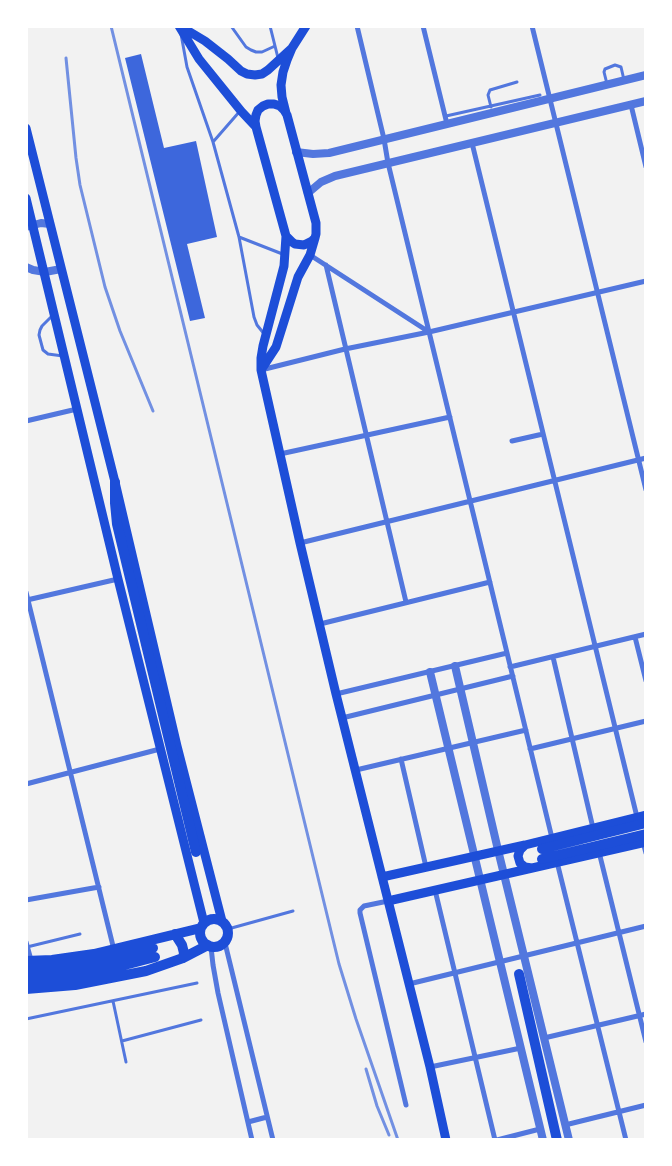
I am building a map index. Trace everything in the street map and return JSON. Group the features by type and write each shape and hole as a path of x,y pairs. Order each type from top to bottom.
{"highway":[{"path":"114,482 117,524 196,852"},
{"path":"643,818 542,854 645,839"},
{"path":"26,989 75,985 146,971 183,958 209,946 218,947 225,943 228,936 225,925 212,919 203,925 175,934 114,950 28,964"},
{"path":"203,925 201,938 209,946"},
{"path":"175,934 182,945 183,958"},
{"path":"26,979 74,975 117,968 154,952 60,968 28,964"},
{"path":"518,974 557,1140"}],"main road":[{"path":"179,26 204,41 247,74 262,74 292,48"},
{"path":"179,26 199,59 256,127"},
{"path":"261,370 276,347 298,277 310,255 316,234 316,222 282,98 281,85 283,72 292,48 306,26"},
{"path":"287,115 280,106 268,104 258,110 255,121 286,236 282,276 260,358 261,370 336,694 430,1067 446,1140"},
{"path":"26,128 177,746 212,883 225,925"},
{"path":"26,198 30,226 45,272 203,925"},
{"path":"286,236 292,242 300,245 308,243 314,238"},
{"path":"382,877 643,818"},
{"path":"388,901 599,852 645,839"},
{"path":"525,845 520,850 518,856 520,863 525,867 532,868"},
{"path":"195,887 206,887 212,883"}],"street":[{"path":"357,26 388,163 552,838"},
{"path":"423,26 446,120"},
{"path":"532,26 646,490"},
{"path":"296,152 322,154 384,139 446,120 549,99 646,75"},
{"path":"308,193 321,182 335,176 646,102"},
{"path":"631,105 646,167"},
{"path":"472,143 615,728 643,818"},
{"path":"30,226 41,223 50,224"},
{"path":"310,255 429,332"},
{"path":"326,266 406,602"},
{"path":"26,267 45,272 61,269"},
{"path":"261,370 646,281"},
{"path":"26,421 77,409"},
{"path":"280,454 450,417"},
{"path":"512,441 543,434"},
{"path":"300,543 646,458"},
{"path":"27,600 118,578"},
{"path":"320,624 490,582"},
{"path":"26,592 114,950"},
{"path":"510,667 646,634"},
{"path":"635,637 646,681"},
{"path":"336,694 507,653"},
{"path":"554,657 593,828"},
{"path":"455,666 569,1140"},
{"path":"430,672 543,1140"},
{"path":"342,718 513,676"},
{"path":"530,749 646,721"},
{"path":"356,770 526,730"},
{"path":"26,784 160,750"},
{"path":"402,759 426,867"},
{"path":"645,839 646,853"},
{"path":"599,852 646,1042"},
{"path":"557,862 626,1140"},
{"path":"26,900 99,887"},
{"path":"435,890 496,1140 540,1129"},
{"path":"388,901 364,906 360,913 406,1105"},
{"path":"409,984 646,926"},
{"path":"225,943 273,1140"},
{"path":"27,944 28,964"},
{"path":"209,946 252,1140"},
{"path":"544,1038 646,1014"},
{"path":"430,1067 521,1048"},
{"path":"565,1125 646,1105"},
{"path":"248,1122 267,1117"}],"lane":[{"path":"179,26 187,67 213,142 239,237 256,325 266,335"},
{"path":"231,26 246,47 251,50 262,52 275,46"},
{"path":"270,26 278,60"},
{"path":"607,85 605,69 615,65 621,67 624,80"},
{"path":"517,82 490,90 488,95 491,110 540,95"},
{"path":"213,142 241,111"},
{"path":"239,237 285,255"},
{"path":"55,314 42,326 39,335 43,350 46,353 65,357"},
{"path":"225,925 294,911"},
{"path":"27,944 80,934"},
{"path":"26,1019 197,983"},
{"path":"114,1001 126,1062"},
{"path":"122,1041 201,1020"}],"building":[{"path":"141,54 164,148 196,141 217,237 187,244 205,318 190,321 125,58"}],"railway":[{"path":"111,26 339,964 398,1140"},
{"path":"66,58 80,185 105,287 120,331 153,411"},
{"path":"366,1069 377,1106 389,1135"}]}
